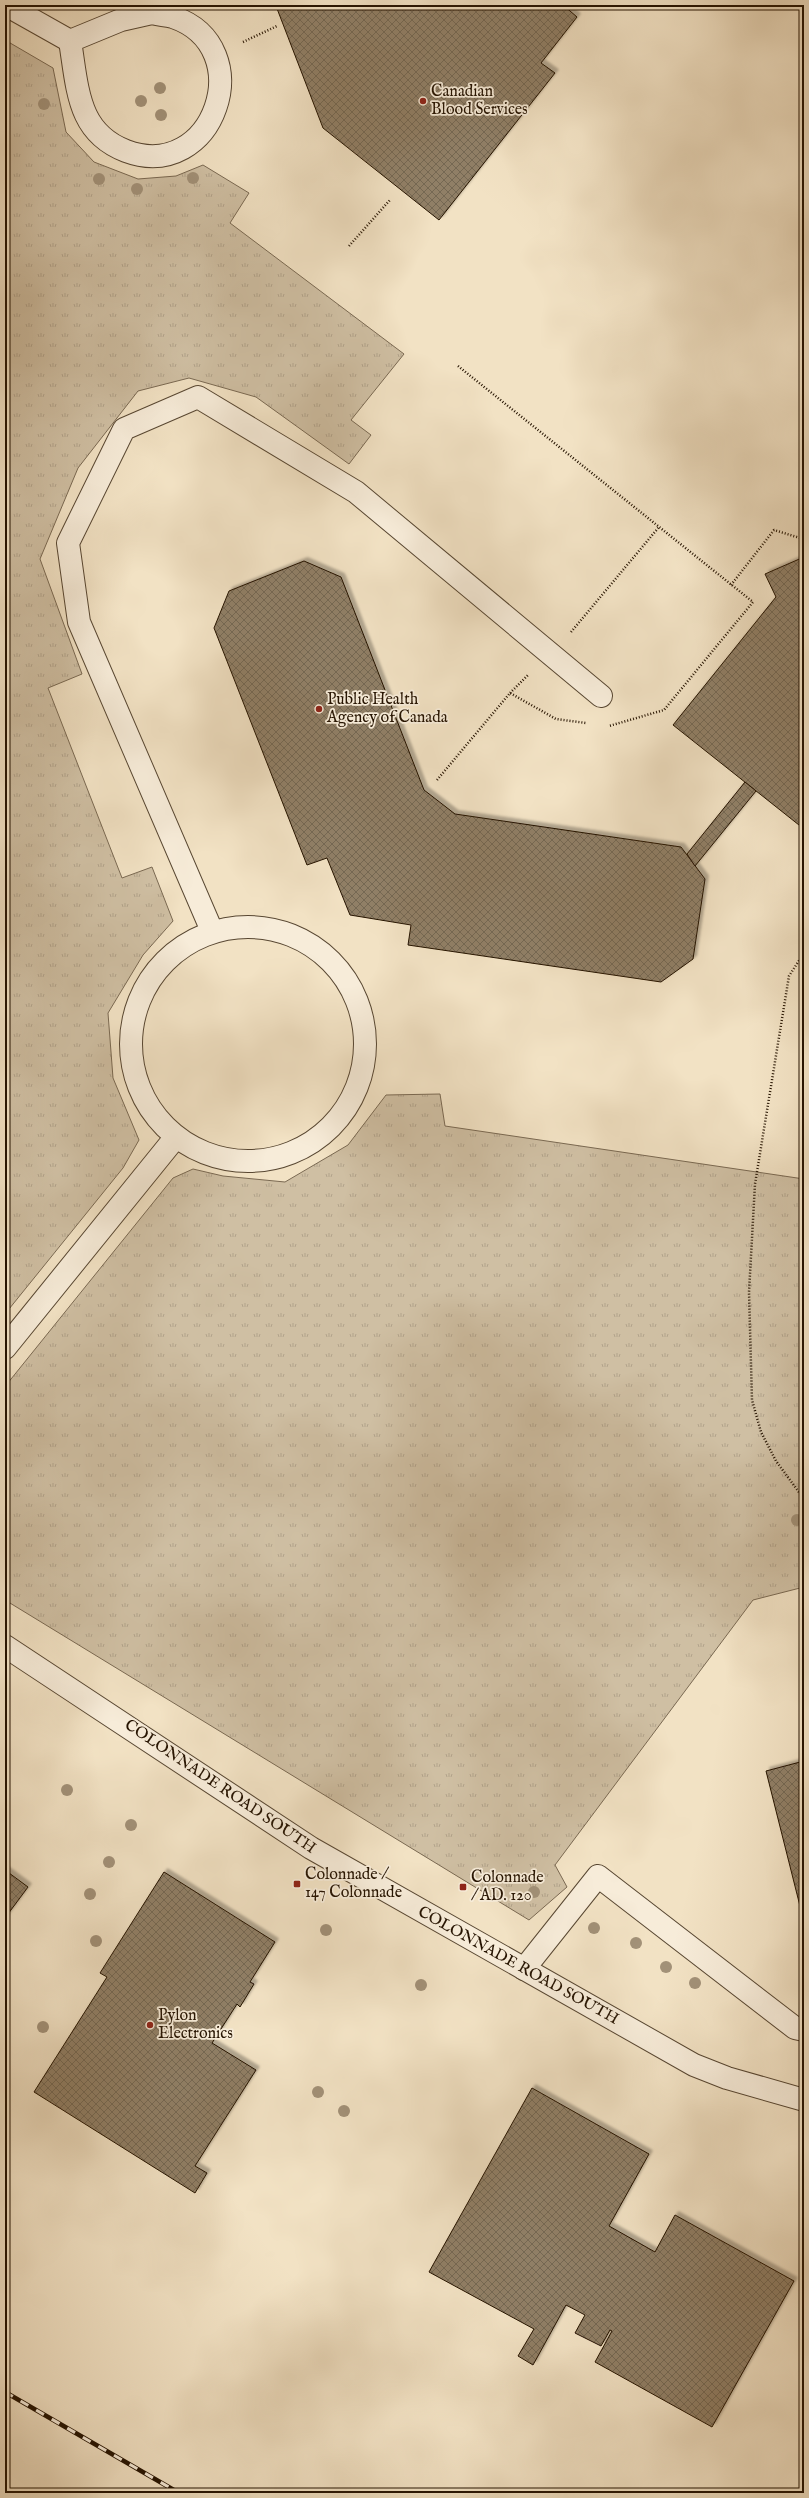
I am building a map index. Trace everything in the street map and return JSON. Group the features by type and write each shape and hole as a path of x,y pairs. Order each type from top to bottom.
{"street":[{"path":"6,5 70,41 80,94 86,115 98,133 115,147 135,154 157,156 178,150 196,139 210,123 218,103 221,82 214,55 206,42 192,27 173,17 152,13 121,20 70,41"},
{"path":"212,931 79,622 68,543 124,429 198,397 356,492 601,696"},
{"path":"246,926 279,930 316,948 336,966 355,995 365,1027 365,1062 352,1100 327,1133 292,1154 252,1163 212,1157 175,1138 147,1106 132,1066 131,1023 146,983 174,951 212,931 246,926"},
{"path":"5,1348 175,1138"},
{"name":"COLONNADE ROAD SOUTH","path":"5,1646 311,1848 524,1970 694,2065 726,2078 804,2100"},
{"path":"524,1970 598,1876 795,2028 804,2030"}],"path":[{"path":"214,55 277,26"},
{"path":"349,246 390,200"},
{"path":"458,366 753,602 664,710 611,726 603,725"},
{"path":"438,780 510,693 573,630 659,527"},
{"path":"731,585 774,530 800,538 804,533"},
{"path":"510,693 556,719 587,723"},
{"path":"804,953 789,976 755,1184 749,1292 752,1400 762,1432 776,1461 804,1499"}],"green space":[{"path":"5,40 53,68 66,132 94,162 138,179 176,176 203,165 249,193 230,223 404,354 351,420 371,435 349,464 256,397 189,378 138,391 78,468 40,559 82,674 48,688 122,878 152,867 173,921 143,955 108,1013 113,1078 139,1140 123,1168 5,1314"},
{"path":"440,1094 445,1126 804,1179 804,1587 753,1600 555,1865 567,1887 529,1920 5,1600 5,1391 7,1384 173,1178 193,1169 223,1176 285,1182 348,1145 386,1095"}],"building":[{"name":"Canadian Blood Services","path":"270,5 563,5 577,17 541,63 555,73 439,220 323,128 276,6 274,8"},
{"path":"804,557 804,829 673,725 776,597 765,574"},
{"name":"Public Health Agency of Canada","path":"304,561 341,577 424,790 455,814 681,847 705,879 693,959 661,982 408,945 411,925 350,915 327,858 307,865 214,628 229,591"},
{"path":"745,782 756,791 695,866 687,854"},
{"path":"804,1761 804,1922 766,1771"},
{"path":"5,1870 28,1887 5,1918"},
{"name":"Pylon Electronics","path":"164,1872 275,1942 250,1982 254,1984 240,2007 237,2004 212,2043 256,2070 195,2166 207,2173 195,2193 34,2092 107,1977 100,1973"},
{"path":"532,2088 649,2154 609,2226 655,2252 675,2215 794,2281 712,2427 595,2362 612,2331 610,2330 601,2346 575,2333 585,2315 566,2305 533,2365 518,2356 534,2329 429,2272"}],"railway":[{"path":"5,2392 179,2493"}],"place":[{"name":"Canadian Blood Services","path":"423,101"},
{"name":"Public Health Agency of Canada","path":"319,709"},
{"name":"Colonnade / 147 Colonnade","path":"297,1884"},
{"name":"Colonnade / AD. 120","path":"463,1887"},
{"name":"Pylon Electronics","path":"150,2025"}]}
